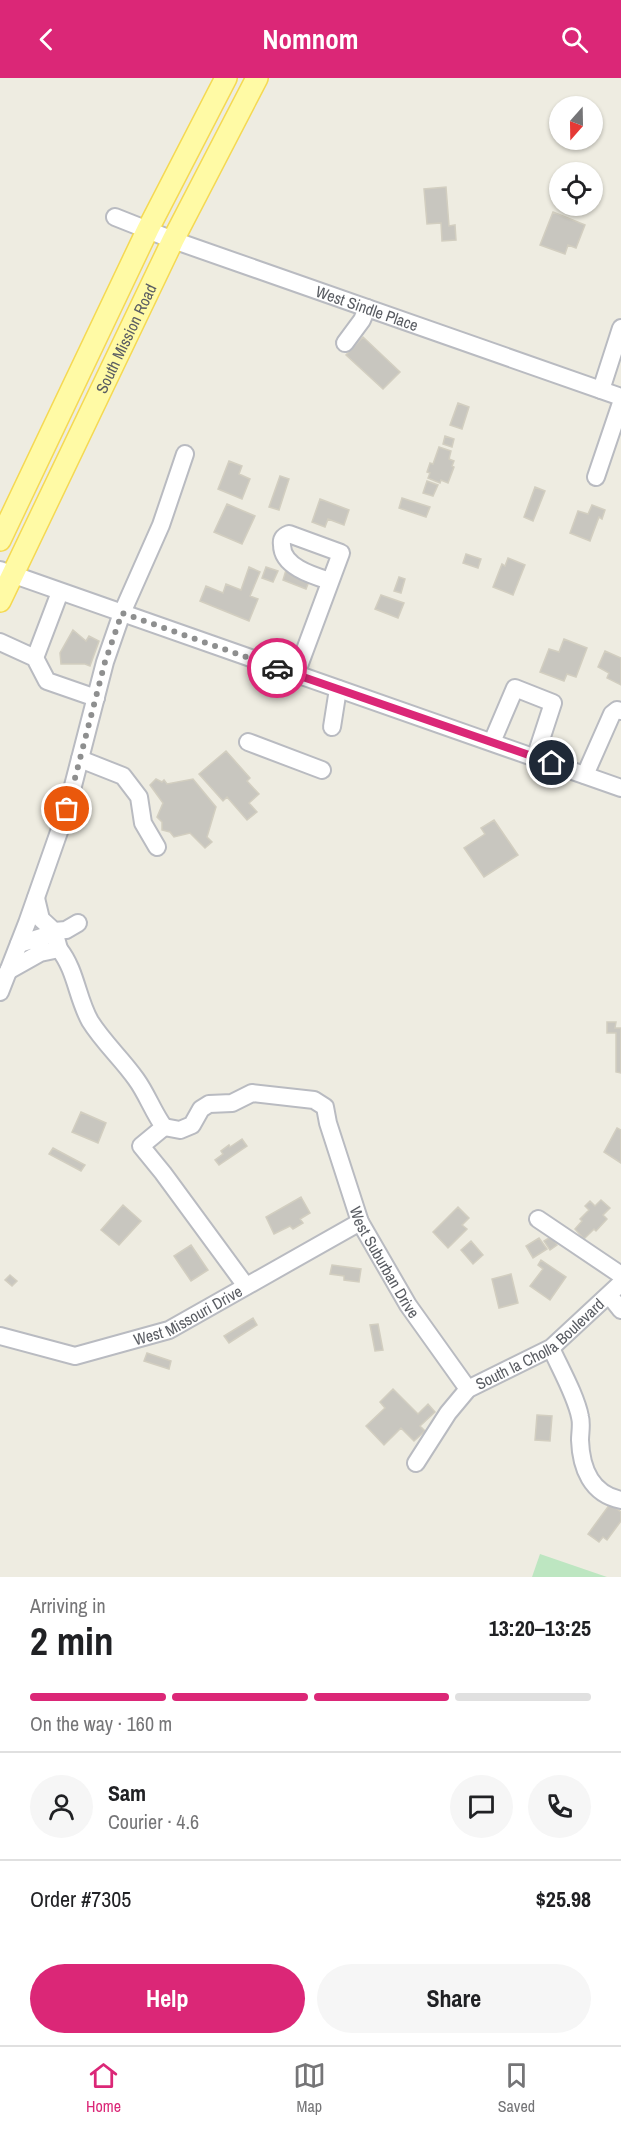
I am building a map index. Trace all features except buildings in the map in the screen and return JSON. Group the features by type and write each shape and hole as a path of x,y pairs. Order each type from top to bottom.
{"main road":[{"name":"South Mission Road","path":"0,540 148,229 226,78"},
{"name":"South Mission Road","path":"0,601 6,573 173,240 258,78"}],"street":[{"name":"West Sindle Place","path":"115,217 173,240 621,398"},
{"path":"345,343 362,320 367,308"},
{"path":"601,390 621,328"},
{"path":"596,477 621,403"},
{"path":"0,992 67,809 96,698 122,613 161,525 185,454"},
{"path":"6,573 621,788"},
{"path":"296,674 330,581"},
{"path":"36,658 60,592"},
{"path":"0,642 36,658 47,681 96,698"},
{"path":"492,742 515,688 553,703 535,758"},
{"path":"332,727 338,689"},
{"path":"585,775 612,714 617,710 621,711"},
{"path":"248,742 322,770"},
{"path":"80,759 123,776 140,797 143,823 158,847"},
{"path":"36,898 41,919 54,931 59,949 68,960 91,1021 137,1080 164,1126 141,1146 246,1286"},
{"path":"19,944 54,931 66,930 78,923"},
{"path":"8,970 40,952 59,949"},
{"name":"West Suburban Drive","path":"164,1126 180,1130 192,1125 201,1109 210,1104 232,1103 252,1093 320,1102 325,1107 360,1222 408,1305 468,1389"},
{"path":"538,1219 621,1275"},
{"name":"West Missouri Drive","path":"0,1336 75,1356 169,1330 360,1222"},
{"path":"615,1289 621,1310"},
{"name":"South la Cholla Boulevard","path":"416,1463 448,1413 468,1389 551,1348 615,1289"},
{"path":"551,1348 581,1418 580,1441 583,1463 588,1476 605,1494 621,1500"}],"green space":[{"path":"540,1554 607,1577 532,1577"}],"way so far":[{"path":"67,809 105,662 122,613 277,668"}],"route":[{"path":"277,668 552,763"}]}
